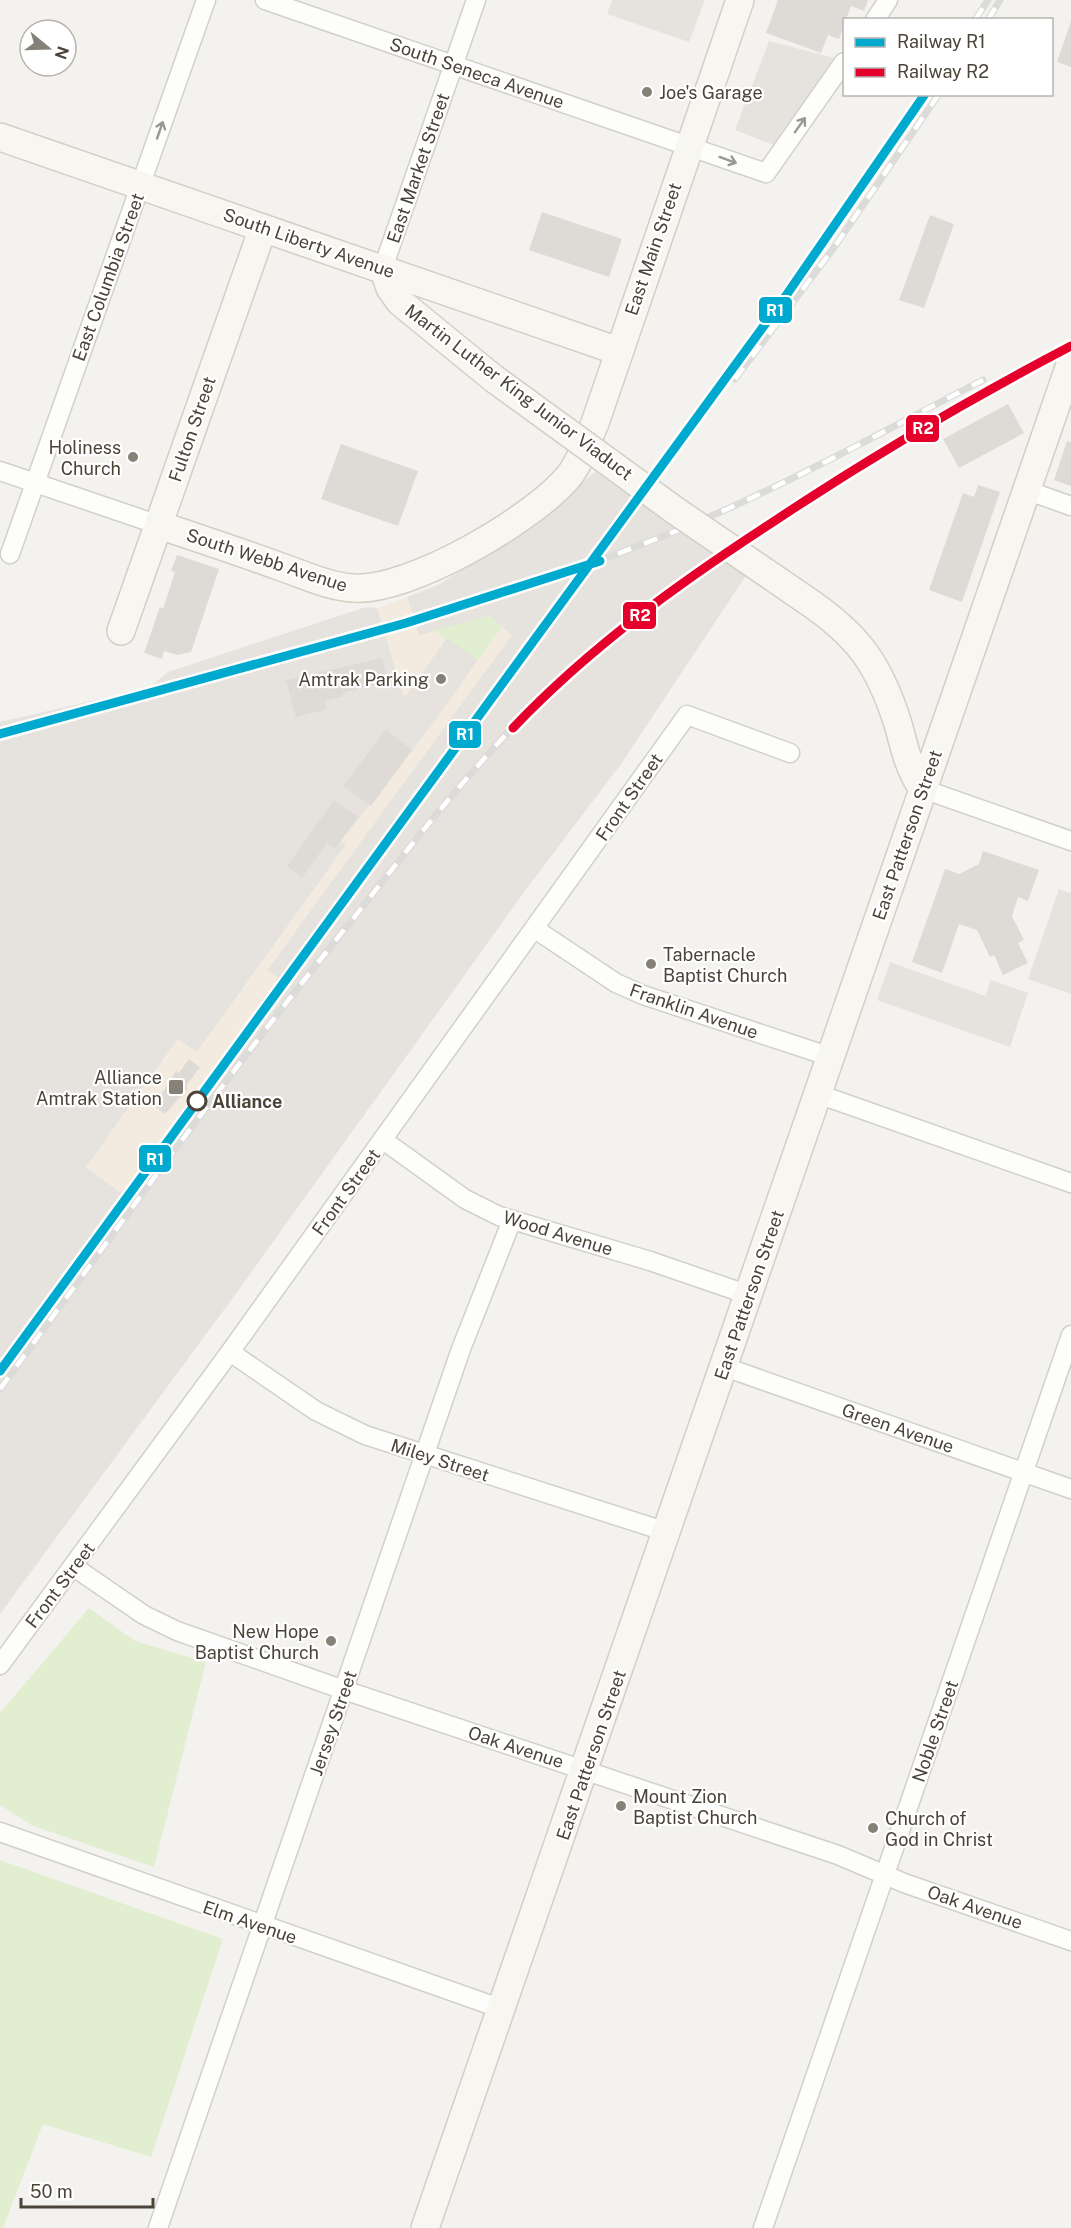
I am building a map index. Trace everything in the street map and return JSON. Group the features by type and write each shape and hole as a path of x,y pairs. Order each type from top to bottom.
{"street":[{"name":"East Columbia Street","path":"10,554 206,0"},
{"name":"South Seneca Avenue","path":"265,0 766,173 843,63"},
{"name":"East Market Street","path":"383,268 476,0"},
{"name":"East Main Street","path":"555,491 570,475 595,423 740,0"},
{"path":"876,18 888,0"},
{"name":"South Liberty Avenue","path":"0,137 618,351"},
{"name":"Fulton Street","path":"121,631 263,228"},
{"name":"Martin Luther King Junior Viaduct","path":"383,268 390,288 400,302 493,378 673,509 844,627 875,669 895,717 914,778 923,789"},
{"name":"East Patterson Street","path":"425,2228 725,1367 1071,362"},
{"name":"South Webb Avenue","path":"0,471 330,584 369,588 407,578 455,556 516,520 555,491"},
{"path":"1026,490 1071,506"},
{"name":"Front Street","path":"0,1665 230,1352 687,715 790,753"},
{"path":"923,789 1071,841"},
{"name":"Franklin Avenue","path":"535,929 616,983 643,996 831,1058"},
{"path":"818,1094 1071,1183"},
{"name":"Wood Avenue","path":"383,1140 465,1199 512,1220 650,1261 749,1295"},
{"name":"Jersey Street","path":"158,2228 463,1343 512,1220"},
{"name":"Noble Street","path":"762,2228 1071,1335"},
{"name":"Miley Street","path":"230,1352 340,1424 424,1455 667,1532"},
{"name":"Green Avenue","path":"725,1367 1071,1489"},
{"name":"Oak Avenue","path":"74,1567 135,1610 177,1631 344,1690 817,1848 885,1875 1071,1941"},
{"name":"Elm Avenue","path":"0,1832 502,2009"}],"shaded area":[{"path":"612,0 705,0 689,42 607,14"},
{"path":"769,41 834,58 774,145 735,130"},
{"path":"597,470 747,574 621,764 527,888 240,1288 0,1614 0,722 149,688 168,672 366,607 377,608 404,698 435,721 341,841 346,845 197,1052 178,1039 86,1167 124,1195 281,980 267,970 512,635 489,616 419,635 407,597 438,585 537,522"},
{"path":"407,597 419,635 433,630 478,660 502,627 513,635 267,969 281,980 124,1195 86,1167 178,1039 197,1052 346,846 341,841 434,721 404,698 377,608"},
{"name":"Amtrak Parking","path":"447,638 478,660 435,721 404,698"},
{"path":"1059,889 1070,893 1071,891 1071,994 1028,979"},
{"path":"890,962 985,996 991,980 1028,993 1010,1047 877,1000"}],"green space":[{"path":"489,616 502,627 478,660 433,630"},
{"path":"89,1608 135,1641 206,1662 154,1867 33,1826 0,1805 0,1713"},
{"path":"0,1860 223,1939 151,2157 43,2124 3,2228 0,2228"}],"building":[{"path":"778,0 868,0 864,11 851,6 847,18 843,18 843,28 839,39 828,35 821,53 766,33"},
{"path":"1071,21 1071,67 1057,62"},
{"path":"542,212 622,239 609,277 529,250"},
{"path":"930,215 954,224 924,308 899,300"},
{"path":"1008,404 1024,433 959,468 943,439"},
{"path":"1067,441 1071,442 1071,486 1054,480"},
{"path":"341,444 418,471 398,526 321,499"},
{"path":"978,485 1000,492 962,602 929,590 963,493 974,497"},
{"path":"177,555 219,569 191,652 177,655 164,651 162,659 144,653 160,607 163,609 175,572 171,571"},
{"path":"382,658 388,681 343,693 343,696 325,701 327,709 296,717 286,680"},
{"path":"386,729 412,750 371,806 343,786"},
{"path":"334,800 358,817 335,849 327,843 302,878 287,866"},
{"path":"983,851 1039,870 1028,901 1018,897 1012,916 1024,940 1018,943 1028,963 1003,975 994,955 990,957 977,930 959,924 942,973 912,962 945,869 959,874 979,864"},
{"name":"Alliance Amtrak Station","path":"189,1059 200,1067 186,1086 188,1088 165,1114 154,1106 176,1071 179,1073"}],"railway":[{"path":"976,18 988,0"},
{"path":"989,18 1000,0"},
{"path":"292,970 785,297 924,96"},
{"path":"735,379 833,249 938,96"},
{"path":"0,1389 173,1152 306,977 447,801 551,689 629,622 769,524 918,432 1071,346"},
{"path":"0,734 331,646 576,569 656,539 740,503 822,464 983,380"}],"rail line":[{"name":"R1","path":"0,1371 785,297 924,96"},
{"name":"R2","path":"513,728 542,698 604,643 738,545 882,452 994,387 1071,346"},
{"name":"R1","path":"0,734 406,623 600,561"}],"place":[{"name":"Joe's Garage","path":"647,92"},
{"name":"Holiness Church","path":"133,457"},
{"name":"Amtrak Parking","path":"441,679"},
{"name":"Tabernacle Baptist Church","path":"651,964"},
{"name":"Alliance Amtrak Station","path":"176,1087"},
{"name":"Alliance","path":"197,1101"},
{"name":"New Hope Baptist Church","path":"331,1641"},
{"name":"Mount Zion Baptist Church","path":"621,1806"},
{"name":"Church of God in Christ","path":"873,1828"}]}
